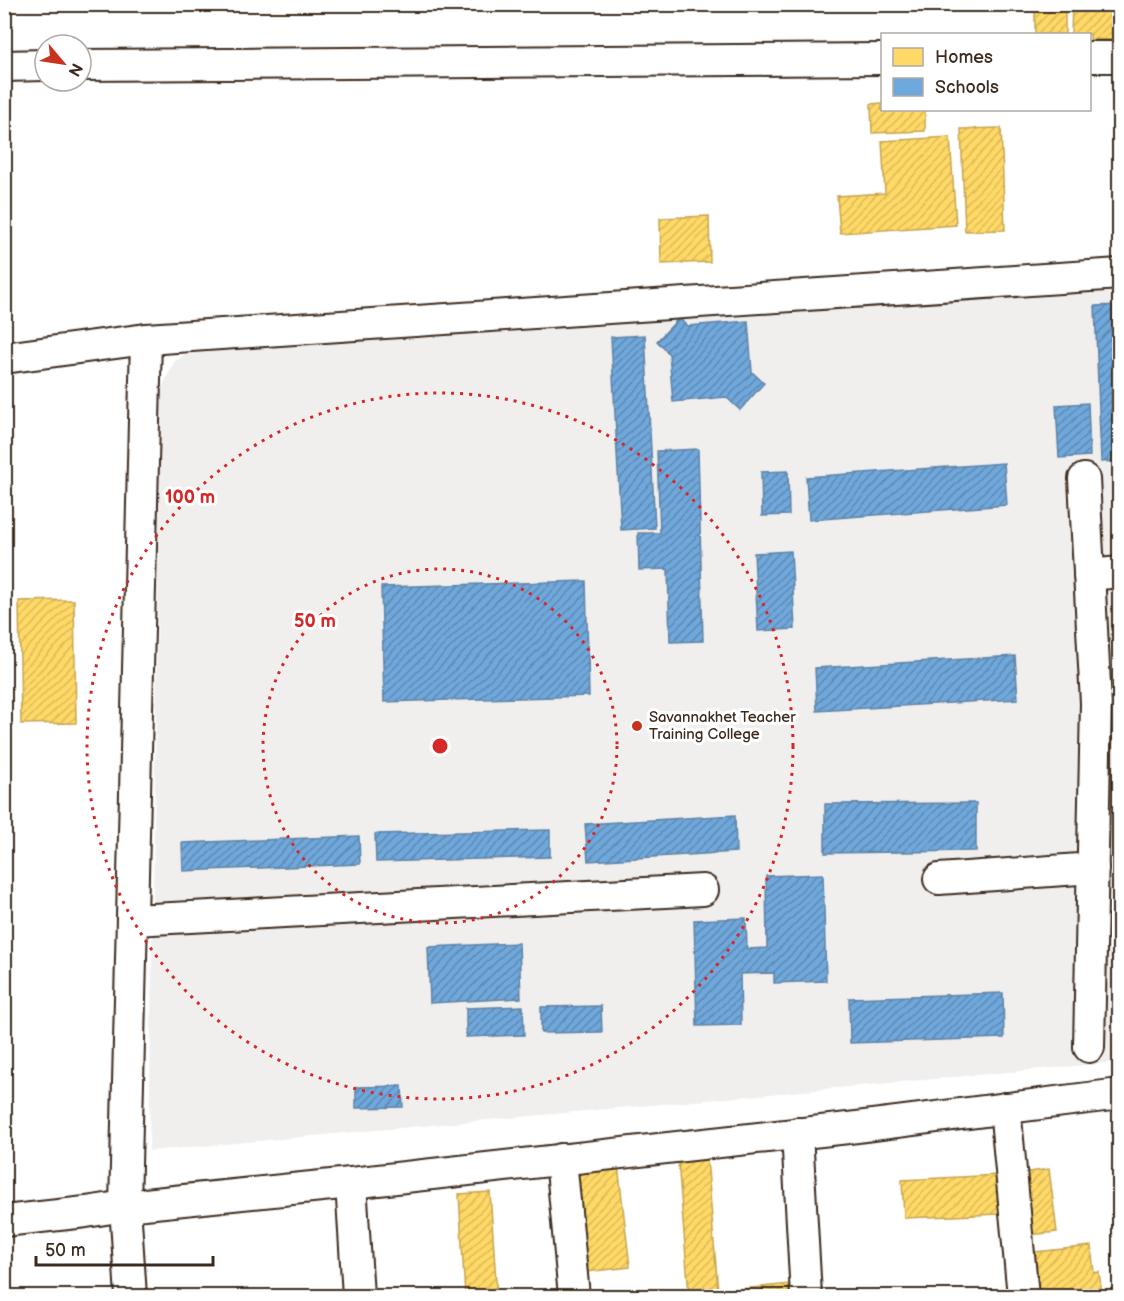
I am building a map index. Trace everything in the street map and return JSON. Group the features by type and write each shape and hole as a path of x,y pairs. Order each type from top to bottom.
{"street":[{"path":"1091,57 1119,57"},
{"path":"93,65 881,59"},
{"path":"4,66 33,65"},
{"path":"4,358 146,339 1119,274"},
{"path":"131,1296 125,1206 146,339"},
{"path":"1084,479 1096,703 1089,1047"},
{"path":"1089,575 1119,572"},
{"path":"939,879 1093,868"},
{"path":"133,920 703,890"},
{"path":"4,1221 797,1133 1119,1094"},
{"path":"1005,1108 1023,1296"},
{"path":"797,1133 807,1296"},
{"path":"561,1159 574,1296"},
{"path":"351,1183 358,1296"}],"shaded area":[{"name":"Savannakhet Teacher Training College","path":"1119,286 1119,1062 149,1151 161,390 174,362 192,350"}],"building: Homes":[{"path":"1035,4 1065,4 1065,33 1035,33"},
{"path":"1072,4 1115,4 1114,40 1091,39 1091,33 1071,33"},
{"path":"881,103 881,111 925,111 925,131 872,133 871,104"},
{"path":"1001,128 1005,230 965,231 961,129"},
{"path":"950,137 956,225 840,233 837,196 885,193 882,141"},
{"path":"709,216 710,262 661,264 660,218"},
{"path":"74,600 76,723 21,724 19,601"},
{"path":"707,1158 718,1291 689,1294 678,1161"},
{"path":"618,1165 630,1267 586,1272 575,1170"},
{"path":"1049,1169 1057,1232 1029,1235 1022,1173"},
{"path":"998,1175 1000,1214 904,1218 902,1180"},
{"path":"490,1192 497,1296 465,1296 459,1194"},
{"path":"1091,1246 1094,1273 1099,1272 1102,1295 1031,1296 1026,1253"},
{"path":"790,1284 791,1296 722,1296 722,1291"}],"building: Schools":[{"path":"1120,305 1120,461 1101,462 1095,306"},
{"path":"679,318 687,326 748,321 752,372 764,383 740,410 726,397 673,402 669,354 657,341"},
{"path":"645,335 655,528 621,530 611,337"},
{"path":"1088,403 1090,456 1059,458 1056,405"},
{"path":"698,449 703,641 670,642 668,569 639,570 638,533 660,533 657,451"},
{"path":"1004,463 1007,505 809,520 806,477"},
{"path":"788,471 789,515 762,516 761,472"},
{"path":"791,551 795,629 758,631 754,553"},
{"path":"586,581 589,696 384,702 381,587"},
{"path":"1015,656 1018,699 817,711 815,668"},
{"path":"976,803 976,851 825,853 825,804"},
{"path":"735,815 736,852 588,861 585,824"},
{"path":"550,830 550,857 376,862 375,834"},
{"path":"359,836 360,864 183,871 182,843"},
{"path":"823,874 826,981 774,983 774,973 740,974 741,1025 697,1026 694,920 746,918 747,949 767,948 766,876"},
{"path":"519,943 521,998 430,1003 428,947"},
{"path":"1003,993 1004,1038 850,1043 849,998"},
{"path":"523,1006 524,1035 466,1037 466,1008"},
{"path":"601,1006 602,1032 541,1033 541,1007"},
{"path":"402,1086 403,1107 356,1108 356,1087"}],"place":[{"name":"Savannakhet Teacher Training College","path":"637,726"}]}
